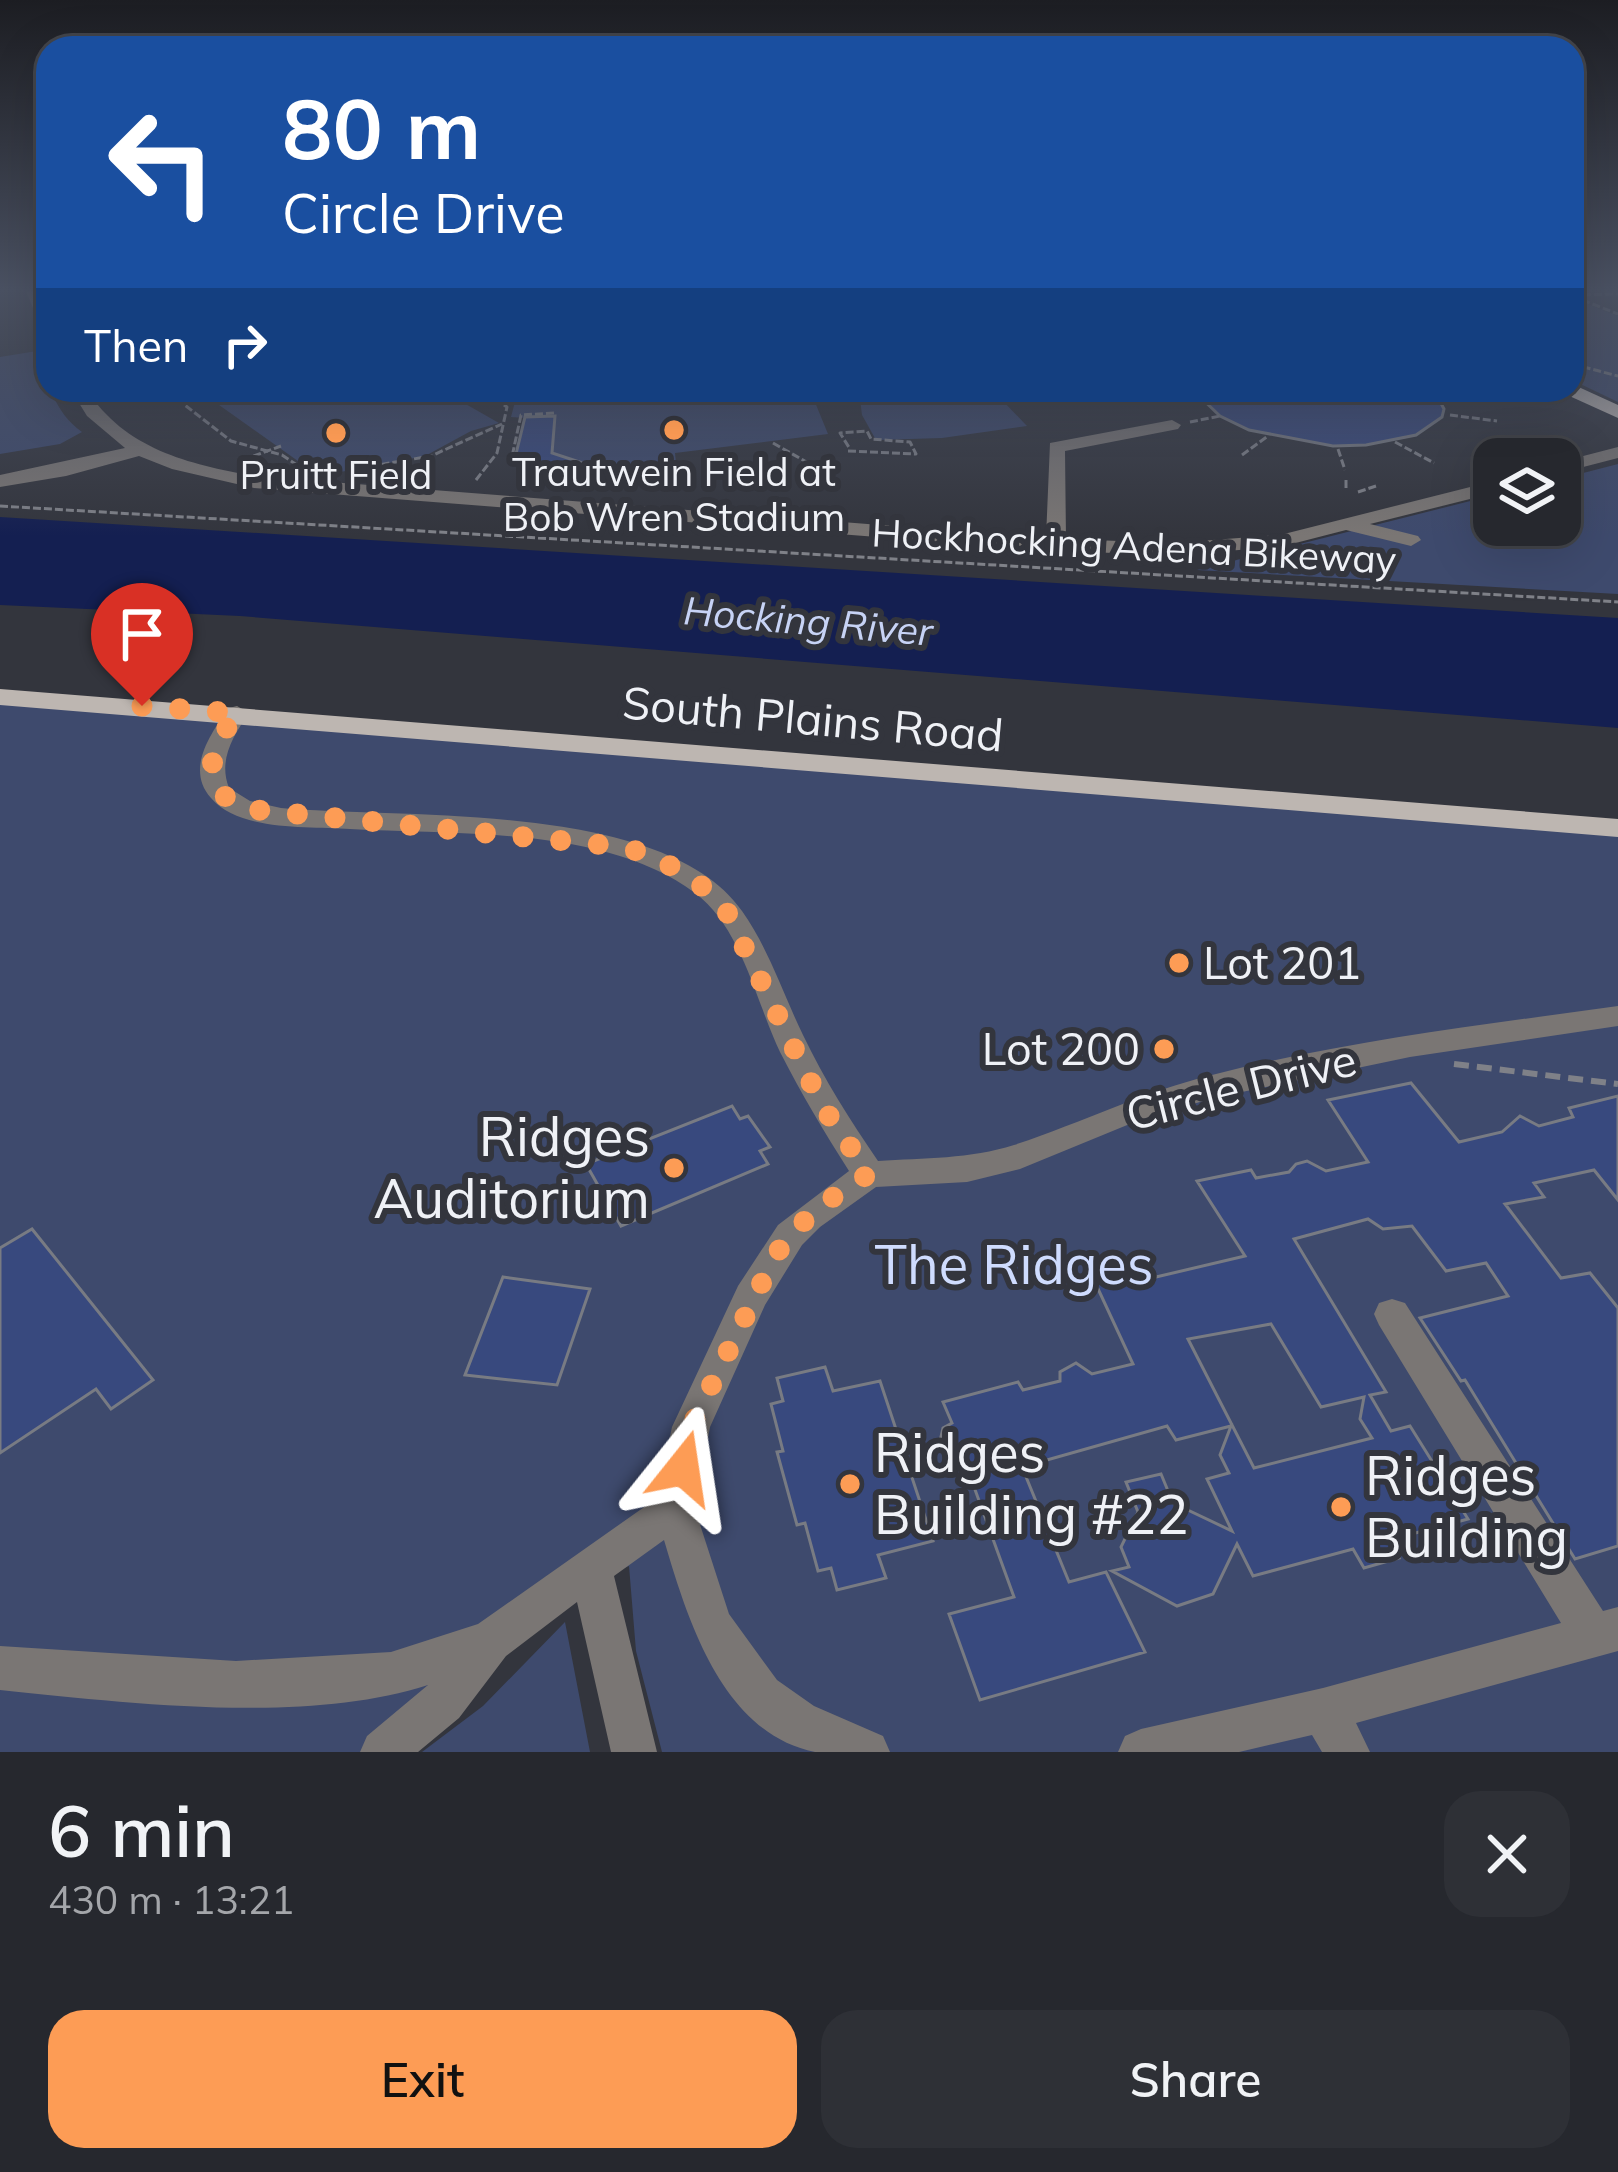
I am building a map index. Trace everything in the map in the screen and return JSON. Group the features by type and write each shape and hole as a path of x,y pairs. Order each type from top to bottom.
{"main road":[{"path":"1584,396 1618,412"},
{"name":"South Plains Road","path":"0,697 1618,828"}],"street":[{"path":"87,402 102,425 139,450 216,475 290,487 1056,544 1214,548 1280,541 1353,526 1473,488"},
{"path":"1056,544 1055,447 1172,425"},
{"path":"0,481 66,470 139,450"},
{"path":"1581,462 1618,452"},
{"path":"1353,526 1411,540"},
{"path":"237,713 218,743 212,769 214,785 231,802 302,817 595,841 648,855 706,888 739,928 823,1107 869,1174 808,1217 767,1268 691,1427 675,1509 711,1624 761,1696 798,1722 867,1752"},
{"name":"Circle Drive","path":"869,1174 967,1169 1020,1156 1126,1112 1214,1086 1410,1046 1618,1016"},
{"path":"1141,1752 1323,1710 1606,1632 1392,1314"},
{"path":"383,1752 443,1702 491,1641 539,1600 675,1509"},
{"path":"591,1569 634,1752"},
{"path":"0,1668 86,1677 261,1682 381,1676 491,1641"},
{"path":"1323,1710 1347,1752"}],"path":[{"path":"181,402 231,441 282,454 315,477"},
{"path":"474,483 497,453 504,402"},
{"path":"538,479 514,452 520,419 526,413 555,413"},
{"path":"1450,415 1497,421"},
{"path":"1172,425 1220,416"},
{"path":"339,473 419,460 443,452 473,432 520,419"},
{"path":"867,431 871,439 910,442 916,454 882,457 849,450 840,433 867,431"},
{"path":"1242,455 1268,436"},
{"path":"1394,442 1434,463"},
{"path":"773,443 810,464"},
{"path":"243,460 281,446"},
{"path":"1338,449 1345,470"},
{"path":"1346,480 1346,491"},
{"path":"1358,492 1376,486"},
{"name":"Hockhocking Adena Bikeway","path":"0,506 1618,602"},
{"path":"1410,1046 1460,1065 1618,1084"}],"green space":[{"path":"0,373 36,373 36,402 56,402 82,432 60,444 0,454"},
{"path":"1584,373 1618,373 1618,402 1584,386"},
{"path":"215,402 462,402 499,423 471,431 425,456 319,476"},
{"name":"Trautwein Field at Bob Wren Stadium","path":"515,402 815,402 828,434 675,453 676,463 570,476 532,466 516,454 525,418 511,417"},
{"path":"860,402 1004,402 1027,426 942,438 876,440"},
{"path":"1618,464 1618,594 1197,570 1473,500 1473,546 1581,546 1581,474"},
{"name":"The Ridges","path":"0,697 1618,828 1618,1752 662,1752 636,1651 629,1566 539,1601 383,1752 0,1752"},
{"path":"565,1622 590,1752 422,1752 483,1706"}],"water":[{"name":"Hocking River","path":"0,517 1618,618 1618,728 240,616 0,605"}],"building":[{"path":"1205,402 1440,402 1444,409 1442,417 1416,435 1366,445 1333,446 1249,430 1220,416"},
{"path":"555,416 552,453 604,470 603,478 548,472 516,454 525,417"},
{"path":"1411,1083 1459,1142 1502,1132 1520,1116 1539,1126 1573,1117 1569,1108 1618,1096 1618,1200 1594,1170 1534,1183 1544,1197 1505,1204 1561,1278 1590,1273 1618,1308 1618,1546 1575,1559 1465,1380 1461,1381 1420,1318 1508,1296 1486,1263 1446,1271 1412,1226 1383,1229 1368,1219 1294,1239 1386,1392 1370,1395 1391,1431 1410,1426 1468,1519 1389,1540 1399,1558 1364,1568 1353,1549 1253,1576 1237,1544 1213,1594 1177,1606 1112,1571 1129,1567 1121,1547 1138,1512 1126,1482 1161,1474 1173,1503 1232,1531 1207,1479 1229,1473 1220,1455 1231,1426 1176,1440 1167,1426 1022,1467 1069,1582 1106,1572 1145,1652 980,1700 949,1614 1014,1597 965,1462 945,1453 940,1441 943,1428 952,1423 943,1402 1018,1382 1023,1390 1060,1381 1060,1372 1076,1363 1092,1374 1133,1364 1093,1278 1150,1266 1156,1277 1245,1256 1197,1181 1251,1170 1256,1178 1289,1172 1307,1161 1326,1171 1368,1162 1328,1100","holes":["1271,1324 1321,1407 1364,1397 1360,1419 1372,1438 1254,1468 1188,1339"]},
{"name":"Ridges Auditorium","path":"732,1106 740,1119 748,1116 770,1147 760,1151 768,1164 621,1226 586,1164"},
{"path":"32,1229 153,1380 111,1409 96,1389 0,1453 0,1248"},
{"path":"503,1277 590,1289 557,1385 465,1375"},
{"name":"Ridges Building #22","path":"825,1367 833,1391 880,1381 933,1541 878,1555 886,1578 837,1590 831,1568 818,1571 805,1523 797,1525 777,1452 783,1451 771,1404 783,1401 777,1378"}],"place":[{"name":"Trautwein Field at Bob Wren Stadium","path":"674,430"},
{"name":"Pruitt Field","path":"336,433"},
{"name":"Lot 201","path":"1179,963"},
{"name":"Lot 200","path":"1164,1049"},
{"name":"Ridges Auditorium","path":"674,1168"},
{"name":"Ridges Building #22","path":"850,1484"},
{"name":"Ridges Building","path":"1341,1507"}],"route":[{"path":"142,706 237,713 218,743 212,777 220,794 248,809 625,847 672,865 725,908 739,928 823,1107 869,1174 831,1197 775,1256 691,1427 683,1468"}]}
